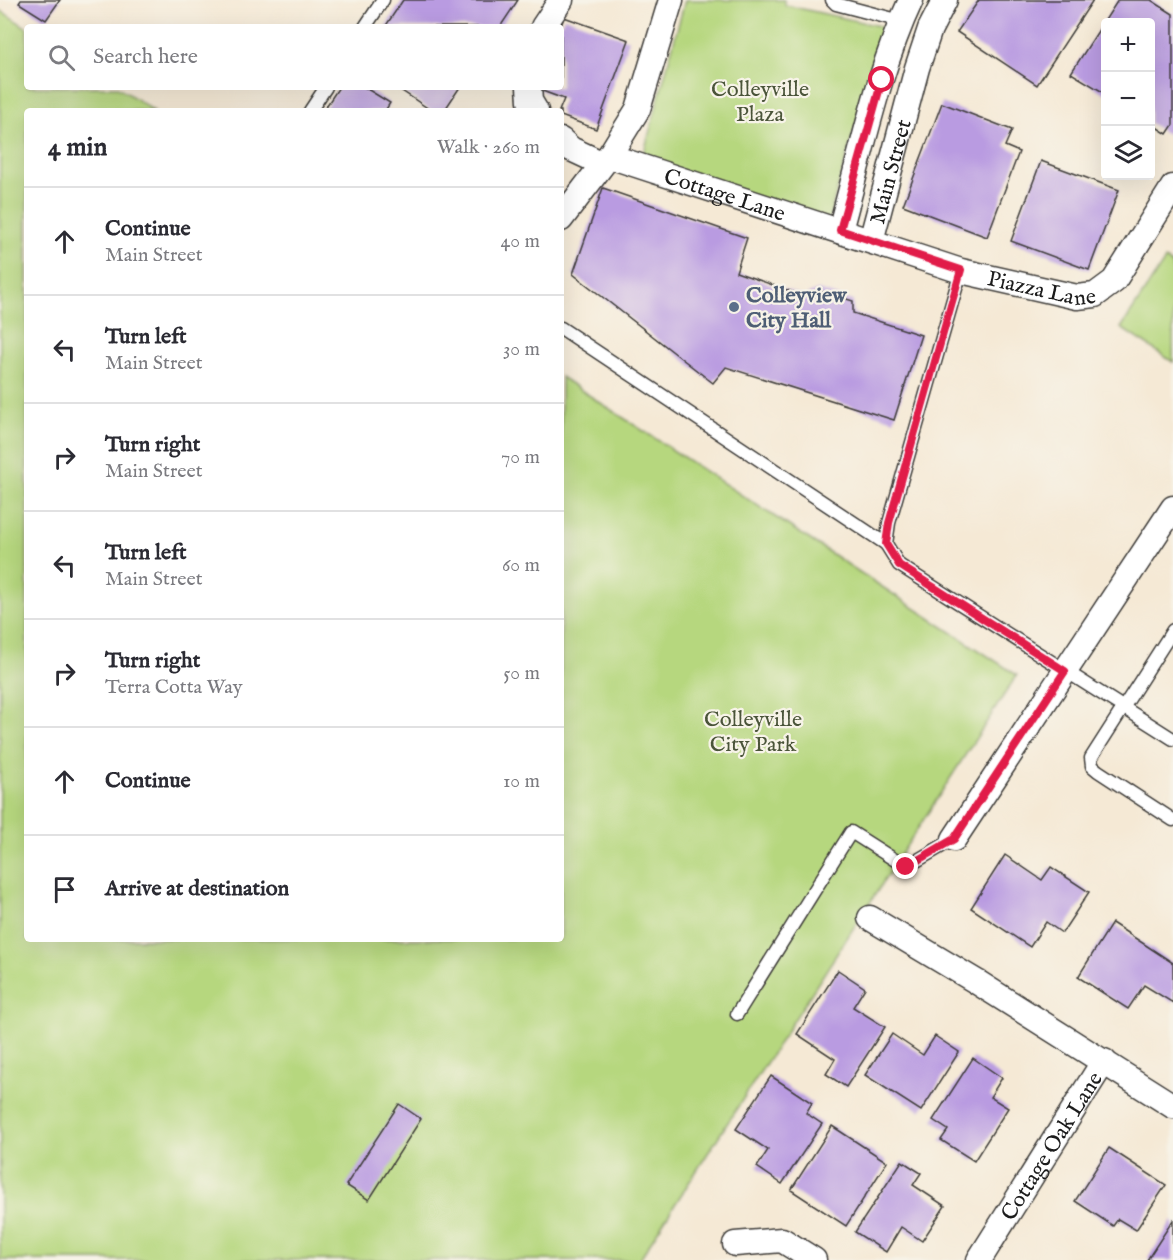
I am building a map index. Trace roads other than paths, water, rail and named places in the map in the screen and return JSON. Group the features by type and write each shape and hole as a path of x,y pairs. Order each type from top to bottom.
{"street":[{"path":"545,24 561,0"},
{"path":"564,215 605,160 638,109 671,0"},
{"name":"Main Street","path":"871,241 917,68 930,29 945,0"},
{"name":"Main Street","path":"906,10 882,80 840,230 961,270"},
{"path":"529,90 530,101 534,108"},
{"name":"Cottage Lane","path":"564,143 571,149 605,160 840,230"},
{"name":"Piazza Lane","path":"961,270 1077,297 1095,295 1114,281 1173,187"},
{"path":"954,839 1173,508"},
{"path":"870,918 1104,1061 1173,1107"},
{"name":"Cottage Oak Lane","path":"979,1260 1104,1061"},
{"path":"735,1244 782,1240 814,1260"}],"lane":[{"path":"367,24 383,0"},
{"path":"832,0 836,4 906,10"},
{"path":"312,108 324,90"},
{"path":"886,544 889,523 961,270"},
{"path":"564,330 886,544 899,565 1173,739"},
{"path":"1173,630 1091,758 1092,766 1173,820"},
{"path":"737,1014 851,832 906,867 954,839"}],"place":[{"name":"Colleyview City Hall","path":"734,307"}],"park label":[{"name":"Colleyville Plaza","path":"760,100"},
{"name":"Colleyville City Park","path":"753,730"}]}
